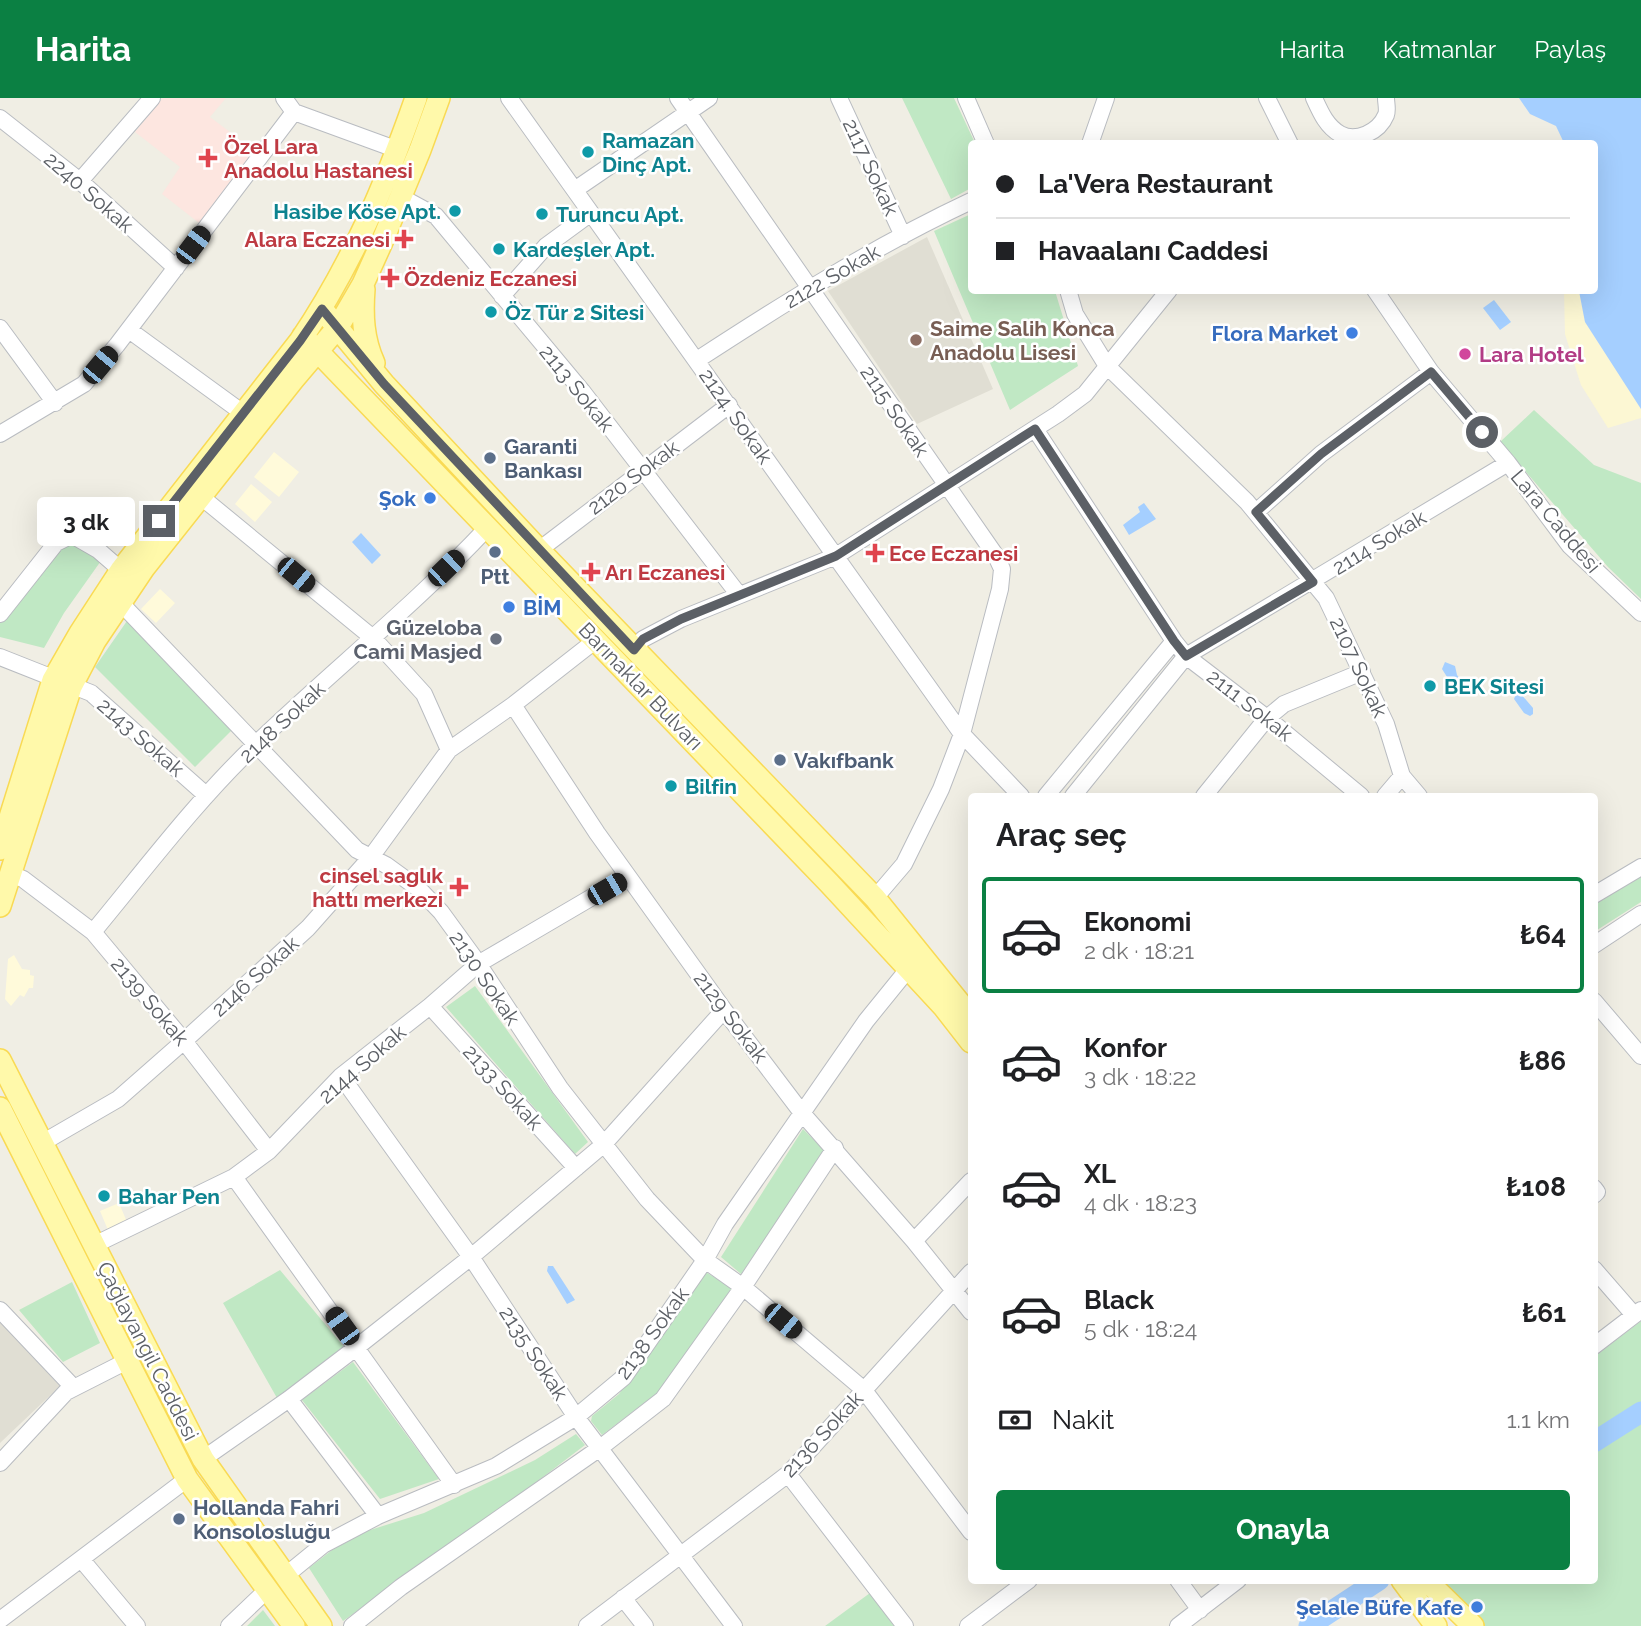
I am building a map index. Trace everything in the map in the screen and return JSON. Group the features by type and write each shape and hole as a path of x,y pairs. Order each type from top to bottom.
{"main road":[{"path":"0,849 62,683 95,641 114,596 121,570 293,380 311,344 322,309 358,245 398,150 416,98"},
{"path":"114,596 193,491 243,413 311,344 338,327 364,282 401,197 439,98"},
{"path":"364,282 362,317 366,338 384,384"},
{"path":"322,309 384,384"},
{"name":"Barınaklar Bulvarı","path":"311,344 909,968 968,1038"},
{"path":"293,380 315,369 328,370 342,377"},
{"name":"Barınaklar Bulvarı","path":"384,384 634,650 875,898 968,1013"},
{"path":"0,906 62,683"},
{"name":"Çağlayangil Caddesi","path":"0,1060 203,1459 321,1626"},
{"name":"Çağlayangil Caddesi","path":"2,1113 187,1479 294,1626"},
{"path":"1413,1584 1436,1626"},
{"path":"1415,1584 1473,1626"}],"street":[{"path":"79,181 152,98"},
{"path":"284,98 294,112 398,150"},
{"name":"2124. Sokak","path":"509,98 962,734 1018,793"},
{"name":"2115 Sokak","path":"678,98 811,286 996,556 1002,569 1000,589 962,734 941,789 904,864 875,898"},
{"path":"576,189 709,98"},
{"name":"2117 Sokak","path":"839,98 903,236"},
{"path":"966,98 984,140"},
{"path":"1091,140 1107,98"},
{"path":"1267,98 1288,140"},
{"path":"1314,98 1325,121 1341,135 1358,138 1375,130 1387,114 1386,98"},
{"path":"0,434 84,384 129,330 294,112"},
{"name":"2240 Sokak","path":"0,118 79,181 176,268"},
{"name":"2113 Sokak","path":"401,197 436,216 582,391 738,595"},
{"name":"2122 Sokak","path":"697,360 811,286 968,203"},
{"path":"502,296 546,246 591,213"},
{"name":"2107 Sokak","path":"1069,294 1075,314 1107,366 1256,512 1326,598 1386,724 1402,776 1416,793"},
{"path":"634,650 643,639 671,624 836,556 1035,429 1085,394 1166,294"},
{"name":"Lara Caddesi","path":"1378,294 1431,372 1508,463 1570,546 1641,613"},
{"path":"0,328 55,403"},
{"path":"129,330 243,413"},
{"path":"1256,512 1321,454 1431,372"},
{"name":"2120 Sokak","path":"539,550 729,405"},
{"name":"2111 Sokak","path":"1035,429 1186,656 1267,718 1357,793"},
{"name":"2114 Sokak","path":"1075,793 1186,656 1508,463"},
{"path":"193,491 373,638 424,694 449,750"},
{"name":"2148 Sokak","path":"93,932 206,795 257,743 373,638 487,528"},
{"path":"0,614 56,542 72,535 99,550 121,570"},
{"name":"2130 Sokak","path":"114,596 357,850 386,865 419,889 441,912 520,1031 603,1145 647,1199 705,1260 743,1287 863,1389 968,1528"},
{"name":"2146 Sokak","path":"42,1143 118,1099 184,1041 308,928 371,857 449,750 513,705 596,640"},
{"path":"1048,793 1174,641"},
{"name":"2143 Sokak","path":"0,657 91,693 206,795"},
{"path":"1206,793 1267,718 1284,704 1362,672"},
{"name":"2129 Sokak","path":"513,705 628,876 724,1010 802,1113 914,1241 968,1308"},
{"path":"1388,793 1402,776"},
{"path":"1598,893 1641,867"},
{"name":"2139 Sokak","path":"10,874 23,879 93,932 184,1041 269,1151"},
{"name":"2144 Sokak","path":"94,1245 234,1177 269,1151 341,1076 430,1006 478,964 628,876"},
{"path":"1598,942 1641,914"},
{"name":"2138 Sokak","path":"285,1576 323,1545 378,1516 496,1466 576,1417 624,1377 705,1260 725,1224 866,1021 909,968"},
{"name":"2133 Sokak","path":"430,1006 576,1168"},
{"path":"1598,1006 1641,1056"},
{"path":"203,1459 357,1348 471,1257 603,1145 724,1010"},
{"name":"2135 Sokak","path":"341,1076 471,1257 576,1417 734,1626"},
{"path":"352,1626 401,1587 600,1448 663,1399 743,1287 835,1149"},
{"path":"234,1177 454,1485"},
{"path":"914,1241 968,1184"},
{"path":"1598,1273 1637,1313 1598,1343"},
{"name":"2136 Sokak","path":"587,1626 788,1474 968,1275"},
{"path":"0,1310 74,1388"},
{"path":"0,1463 66,1392 127,1361"},
{"path":"289,1399 378,1516"},
{"path":"788,1474 905,1626"},
{"path":"0,1620 187,1479"},
{"path":"81,1559 137,1626"},
{"path":"968,1626 1017,1584"},
{"path":"1181,1584 1200,1610"},
{"path":"1178,1626 1233,1584"},
{"path":"229,1626 268,1589"},
{"path":"623,1598 645,1626"}],"shaded area":[{"name":"Özel Lara Anadolu Hastanesi","path":"163,98 226,98 210,117 254,150 199,223 162,194 180,167 135,132"},
{"name":"Saime Salih Konca Anadolu Lisesi","path":"927,237 993,389 917,424 828,291"},
{"path":"274,452 299,472 279,497 254,477"},
{"path":"251,484 272,502 255,522 235,504"},
{"path":"160,589 175,603 156,623 141,609"},
{"path":"14,955 22,969 30,970 30,975 34,976 33,988 29,988 24,997 20,995 11,1006 5,999 8,959"},
{"path":"119,1203 127,1222 108,1230 100,1211"},
{"path":"0,1321 60,1386 0,1443"}],"green space":[{"path":"902,98 954,98 974,140 968,140 968,190 951,199"},
{"path":"968,215 968,294 1056,294 1078,366 1010,410 934,231"},
{"path":"1534,410 1594,465 1641,483 1641,599 1608,567 1500,442"},
{"path":"74,540 103,558 64,613 44,648 0,637 0,623 65,543"},
{"path":"129,618 234,728 195,767 95,667"},
{"path":"1641,876 1641,902 1598,929 1598,903"},
{"path":"475,986 588,1142 575,1154 446,1007"},
{"path":"803,1129 826,1152 741,1274 721,1257"},
{"path":"280,1270 345,1348 277,1398 223,1303"},
{"path":"704,1271 732,1288 660,1391 602,1435 591,1421 592,1416 619,1394"},
{"path":"72,1282 100,1343 63,1362 19,1310"},
{"path":"1641,1321 1641,1626 1485,1626 1444,1584 1598,1584 1598,1354"},
{"path":"353,1362 439,1479 380,1499 302,1400"},
{"path":"576,1434 585,1445 501,1509 343,1621 309,1568 332,1550 367,1531 424,1513 535,1460"},
{"path":"870,1593 894,1626 825,1626"},
{"path":"263,1610 275,1626 247,1626"}],"sand":[{"path":"1564,294 1580,294 1585,322 1641,409 1641,418 1608,428 1581,385 1565,334"}],"water":[{"path":"1519,98 1641,98 1641,409 1585,322 1580,294 1598,294 1598,140 1563,140 1556,126 1530,114"},
{"path":"1494,300 1511,322 1500,330 1483,308"},
{"path":"1144,503 1156,519 1129,535 1123,525 1140,512 1138,507"},
{"path":"361,533 381,555 372,564 352,542"},
{"path":"1445,662 1455,666 1463,683 1459,689 1454,688 1442,669"},
{"path":"1520,693 1533,708 1533,714 1530,716 1524,713 1514,699 1516,694"},
{"path":"548,1266 553,1266 575,1300 567,1304 547,1271"}],"waterway":[{"path":"1598,1439 1641,1412"},
{"path":"1309,1626 1373,1584"}],"place":[{"name":"Ramazan Dinç Apt.","path":"588,152"},
{"name":"Özel Lara Anadolu Hastanesi","path":"208,158"},
{"name":"Hasibe Köse Apt.","path":"455,211"},
{"name":"Turuncu Apt.","path":"542,214"},
{"name":"Alara Eczanesi","path":"404,239"},
{"name":"Kardeşler Apt.","path":"499,249"},
{"name":"Özdeniz Eczanesi","path":"390,278"},
{"name":"Öz Tür 2 Sitesi","path":"491,312"},
{"name":"Flora Market","path":"1352,333"},
{"name":"Saime Salih Konca Anadolu Lisesi","path":"916,340"},
{"name":"Lara Hotel","path":"1465,354"},
{"name":"Garanti Bankası","path":"490,458"},
{"name":"Şok","path":"430,498"},
{"name":"Ptt","path":"495,552"},
{"name":"Ece Eczanesi","path":"875,553"},
{"name":"Arı Eczanesi","path":"591,572"},
{"name":"BİM","path":"509,607"},
{"name":"Güzeloba Cami Masjed","path":"496,639"},
{"name":"BEK Sitesi","path":"1430,686"},
{"name":"Vakıfbank","path":"780,760"},
{"name":"Bilfin","path":"671,786"},
{"name":"cinsel saglık hattı merkezi","path":"459,887"},
{"name":"Bahar Pen","path":"104,1196"},
{"name":"Hollanda Fahri Konsolosluğu","path":"179,1519"},
{"name":"Şelale Büfe Kafe","path":"1477,1607"}],"route":[{"path":"159,521 322,309 384,384 634,650 643,639 681,619 836,556 1035,429 1186,656 1313,582 1256,512 1321,454 1431,372 1482,432"}]}
